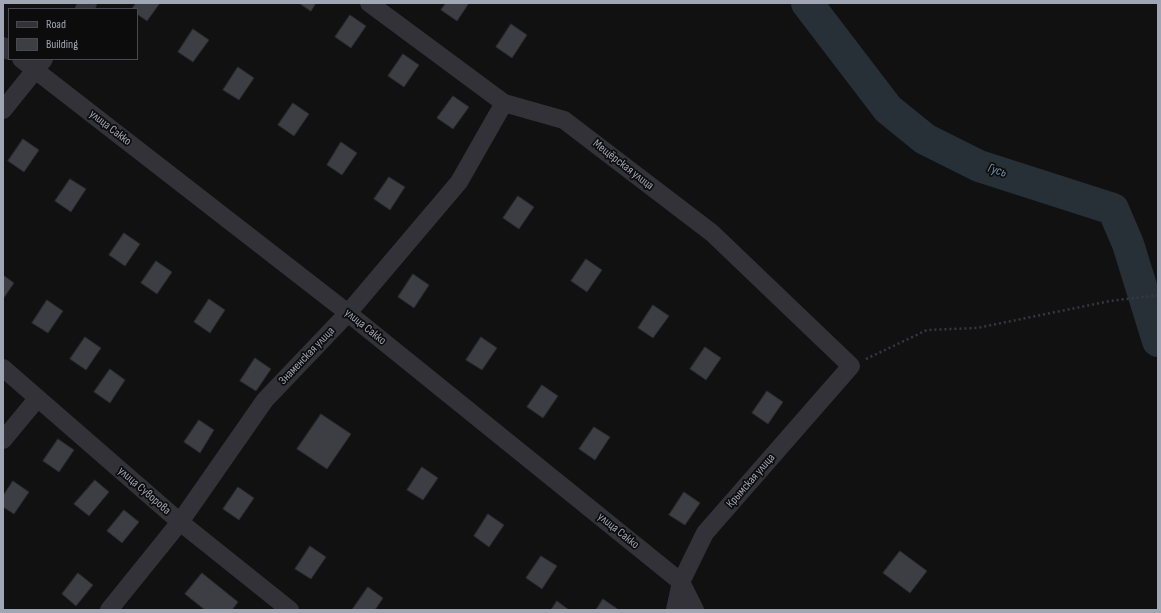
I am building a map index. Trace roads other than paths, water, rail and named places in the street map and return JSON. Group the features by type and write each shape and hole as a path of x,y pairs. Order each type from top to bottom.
{"street":[{"name":"Мещёрская улица","path":"369,3 504,103 564,120 712,233 851,366"},
{"name":"улица Сакко","path":"25,60 39,64 681,582 695,610"},
{"path":"3,110 39,64"},
{"name":"Знаменская улица","path":"109,610 180,522 265,400 348,313 459,182 504,103"},
{"name":"Крымская улица","path":"675,610 681,582 705,533 851,366"},
{"name":"улица Суворова","path":"3,368 180,522 290,610"},
{"path":"3,440 37,399"}],"waterway":[{"name":"Гусь","path":"807,3 888,109 925,139 979,166 1113,209 1128,244 1158,341"}]}
